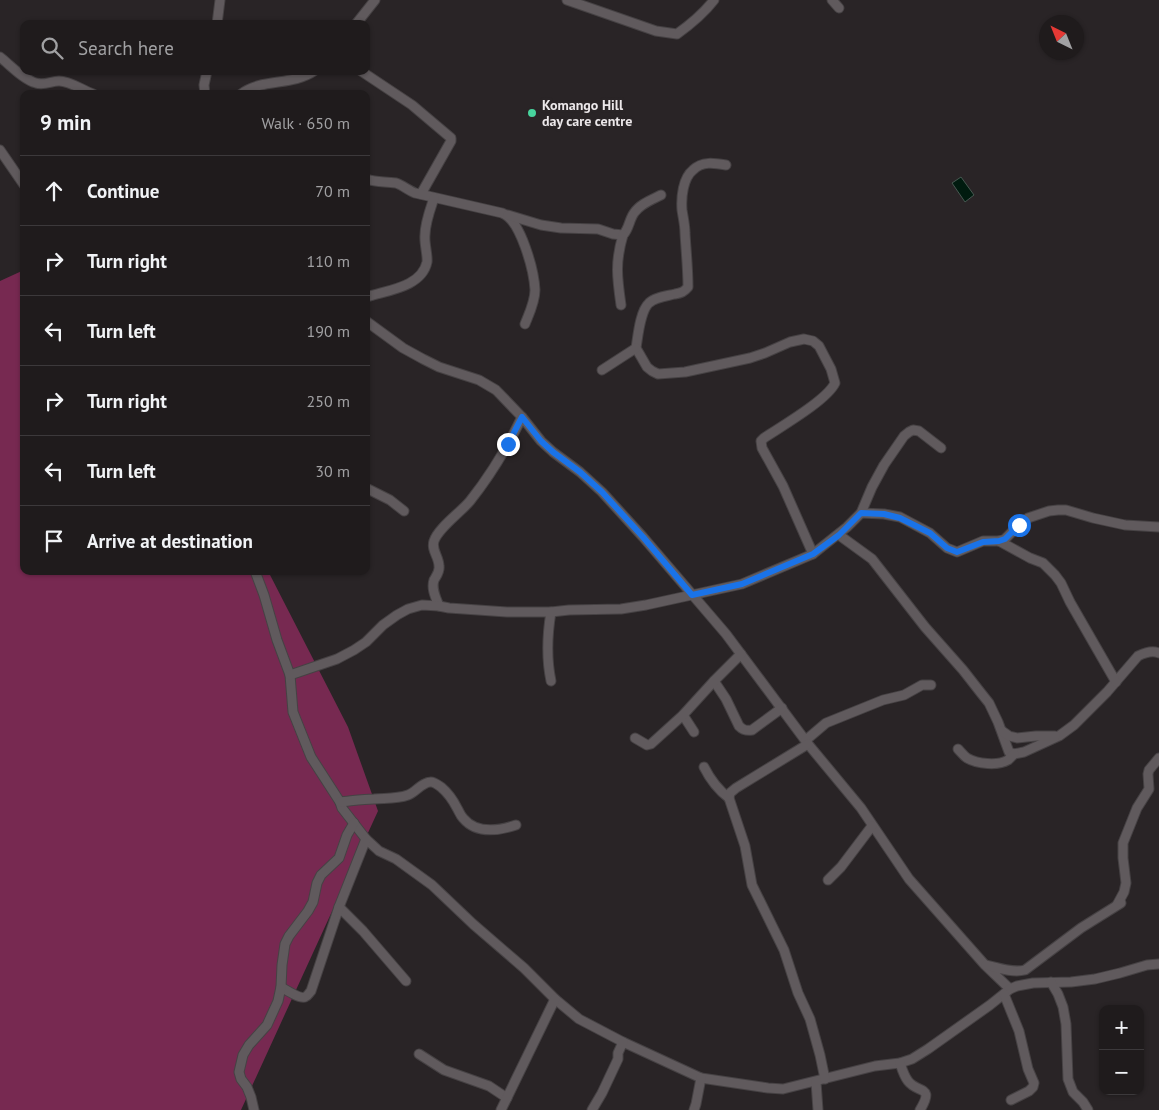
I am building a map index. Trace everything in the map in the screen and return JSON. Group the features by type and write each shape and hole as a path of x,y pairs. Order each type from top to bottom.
{"street":[{"path":"218,20 220,0"},
{"path":"359,20 375,0"},
{"path":"567,0 656,31 677,34 709,7 714,0"},
{"path":"832,0 839,8"},
{"path":"0,57 20,73"},
{"path":"22,75 34,83 42,85 53,82 66,82 84,90"},
{"path":"205,90 206,75"},
{"path":"247,90 306,75"},
{"path":"367,75 412,105 451,138 452,141 421,194"},
{"path":"0,150 20,178"},
{"path":"726,165 701,164 693,169 687,177 682,210 685,224 688,287 684,292 648,303 641,319 636,348 652,371 658,374 685,372 750,358 790,342 804,339 813,341 819,346 831,369 835,382 832,389 761,442 762,448 786,493 813,554"},
{"path":"370,181 399,184 408,190 434,198 502,213 541,225 561,228 598,229 623,235"},
{"path":"621,305 617,277 618,252 623,235 634,213 644,204 661,195"},
{"path":"370,296 403,286 421,275 427,261 424,234 434,198"},
{"path":"508,215 526,249 532,270 535,291 534,299 525,324"},
{"path":"370,324 422,360 479,380 496,390 522,417 541,441 602,492 726,634 807,742 861,808 909,879 1007,991 1028,1069 1034,1083 1029,1091 1011,1100"},
{"path":"602,370 636,348"},
{"path":"439,606 433,590 433,582 438,574 439,566 433,547 434,541 479,489 508,444 522,417"},
{"path":"290,676 337,659 354,650 366,642 383,625 408,609 422,605 507,612 622,609 742,584 813,554 839,535 861,513 884,465 904,436 909,432 913,430 918,431 941,448"},
{"path":"370,490 390,500 404,511"},
{"path":"861,513 884,514 900,518 930,533 947,548 957,552 983,542 1005,539 1028,518 1048,511 1066,510 1125,525 1159,527"},
{"path":"839,535 872,560 925,627 963,670 989,703 1002,731 1005,745 1009,752 1014,754"},
{"path":"999,541 1043,563 1055,575 1116,682"},
{"path":"257,575 290,676 294,712 311,757 342,808 366,838 379,851 396,859 432,885 579,1019 623,1042 701,1078 783,1089 875,1066 900,1063 912,1059 928,1049 1007,991 1017,986 1033,983 1095,979 1120,974 1147,965 1159,964"},
{"path":"551,612 547,636 548,666 551,681"},
{"path":"958,749 967,758 976,762 999,763 1008,760 1014,754 1024,752 1059,736 1084,716 1138,656 1150,652 1159,653"},
{"path":"635,738 647,746 651,744 683,715 740,654"},
{"path":"714,681 731,707 739,726 747,731 752,730 782,708"},
{"path":"818,1110 820,1055 810,1020 798,993 784,950 752,885 744,846 729,798 730,793 807,742 826,723 885,700 904,695 922,685 931,685"},
{"path":"683,715 694,732"},
{"path":"1002,731 1009,736 1017,738 1059,736"},
{"path":"986,965 1015,971 1025,970 1081,928 1119,904 1126,882 1123,842 1137,808 1149,789 1148,774 1159,758"},
{"path":"704,767 720,791 729,798"},
{"path":"340,802 405,796 411,794 424,784 431,782 444,790 462,817 476,827 483,830 493,830 516,826"},
{"path":"254,1110 251,1097 239,1072 243,1054 267,1025 278,1002 285,944 313,902 317,883 321,875 339,858 354,823"},
{"path":"828,880 841,867 872,826"},
{"path":"280,987 304,998 311,991 366,838"},
{"path":"340,907 406,981"},
{"path":"1025,970 1033,983"},
{"path":"1051,982 1063,1007 1070,1086 1088,1110"},
{"path":"501,1110 555,999"},
{"path":"592,1110 618,1059 618,1053 623,1042"},
{"path":"418,1054 444,1070 489,1086 507,1098"},
{"path":"900,1063 908,1081 914,1087 925,1092 924,1103 920,1110"},
{"path":"694,1110 701,1078"}],"shaded area":[{"path":"961,177 974,195 965,202 952,183"},
{"path":"20,272 20,575 270,575 348,727 378,811 241,1110 0,1110 0,281"}],"place":[{"name":"Komango Hill day care centre","path":"532,113"}],"route":[{"path":"508,444 522,417 541,441 602,492 692,595 742,584 813,554 839,535 861,513 884,514 900,518 930,533 947,548 957,552 983,542 1005,539 1019,525"}]}
